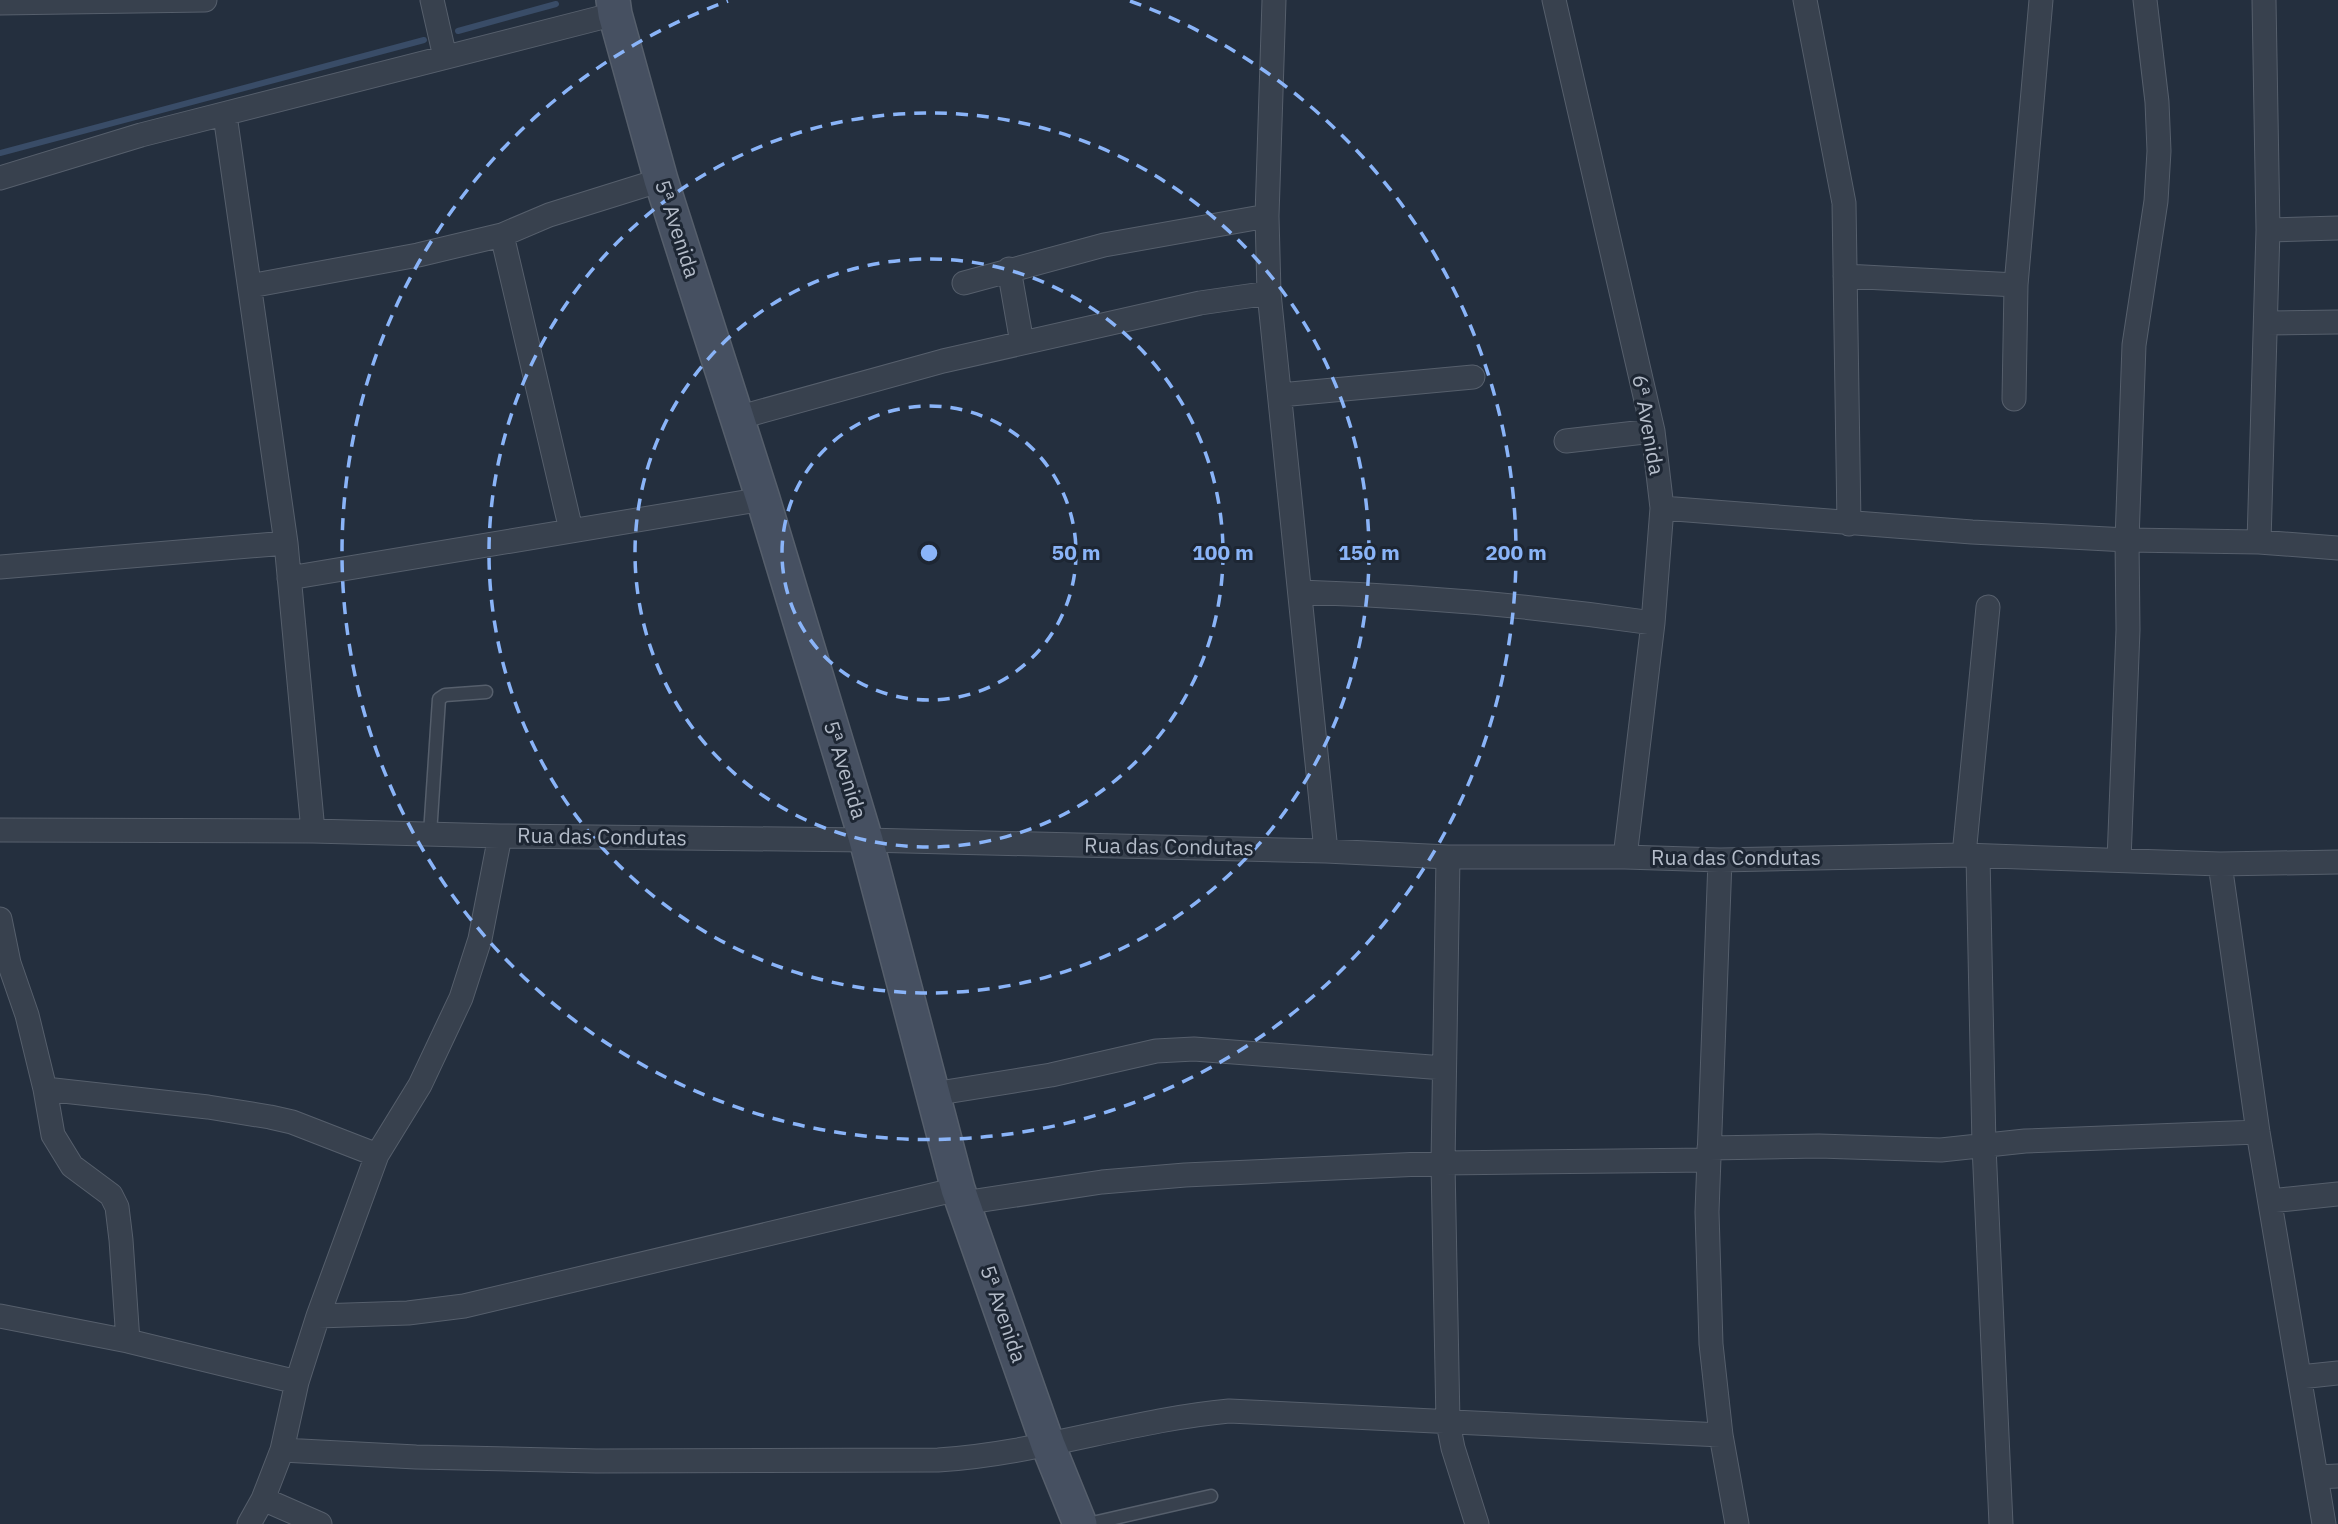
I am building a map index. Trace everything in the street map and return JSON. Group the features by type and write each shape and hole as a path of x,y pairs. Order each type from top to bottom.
{"street":[{"path":"0,3 205,0"},
{"path":"432,0 445,57"},
{"path":"1274,0 1267,216 1269,293 1326,850"},
{"name":"6ª Avenida","path":"1554,0 1653,431 1662,508 1653,623 1625,857"},
{"path":"1805,0 1844,203 1849,524"},
{"path":"2014,399 2016,285 2040,0"},
{"path":"2119,860 2128,630 2127,540 2134,345 2156,201 2159,151 2157,102 2145,0"},
{"path":"2259,542 2268,230 2264,0"},
{"path":"0,178 141,135 445,57 608,4"},
{"name":"5ª Avenida","path":"608,4 763,499 866,840 961,1196 1048,1446 1080,1524"},
{"path":"225,115 286,543 313,831"},
{"path":"250,286 418,255 502,234 549,215 661,180"},
{"path":"964,283 1104,245 1267,216"},
{"path":"2268,230 2338,228"},
{"path":"502,234 571,530"},
{"path":"1009,270 1022,343"},
{"path":"1846,276 2016,285"},
{"path":"737,418 929,364 1200,303 1269,293"},
{"path":"2266,323 2338,322"},
{"path":"1280,395 1473,377"},
{"path":"1566,441 1653,431"},
{"path":"289,578 763,499"},
{"path":"1662,508 1849,524 2127,540 2259,542 2338,548"},
{"path":"0,567 286,543"},
{"path":"1300,592 1393,595 1520,605 1653,623"},
{"path":"1989,607 1971,856 2001,1524"},
{"name":"Rua das Condutas","path":"0,830 313,831 866,840 1326,850 1448,857 1720,860 1971,856 2220,864 2338,862"},
{"path":"249,1524 263,1499 282,1450 297,1382 318,1316 377,1155 419,1085 461,998 480,939 500,836"},
{"path":"1448,857 1443,1163 1448,1423 1477,1524"},
{"path":"1720,860 1707,1212 1711,1344 1721,1435 1737,1524"},
{"path":"2220,864 2258,1132 2300,1377 2328,1476 2325,1524"},
{"path":"0,919 9,963 27,1014 45,1088 52,1135 72,1166 111,1195 117,1207 128,1341"},
{"path":"933,1094 1051,1075 1156,1051 1194,1049 1444,1068"},
{"path":"45,1088 270,1117 292,1122 377,1155"},
{"path":"318,1316 408,1313 464,1306 961,1196 1102,1182 1185,1175 1709,1154 1819,1146 1941,1150 2025,1140 2258,1132"},
{"path":"2270,1201 2338,1194"},
{"path":"0,1316 128,1341 297,1382"},
{"path":"2300,1377 2338,1373"},
{"path":"282,1450 416,1457 738,1462 938,1461 1048,1446 1135,1426 1229,1412 1721,1435"},
{"path":"263,1499 320,1524"}],"lane":[{"path":"430,834 439,699 445,695 486,692"},
{"path":"1088,1524 1211,1496"}],"waterway":[{"path":"458,31 556,4"},
{"path":"0,153 424,40"}]}
